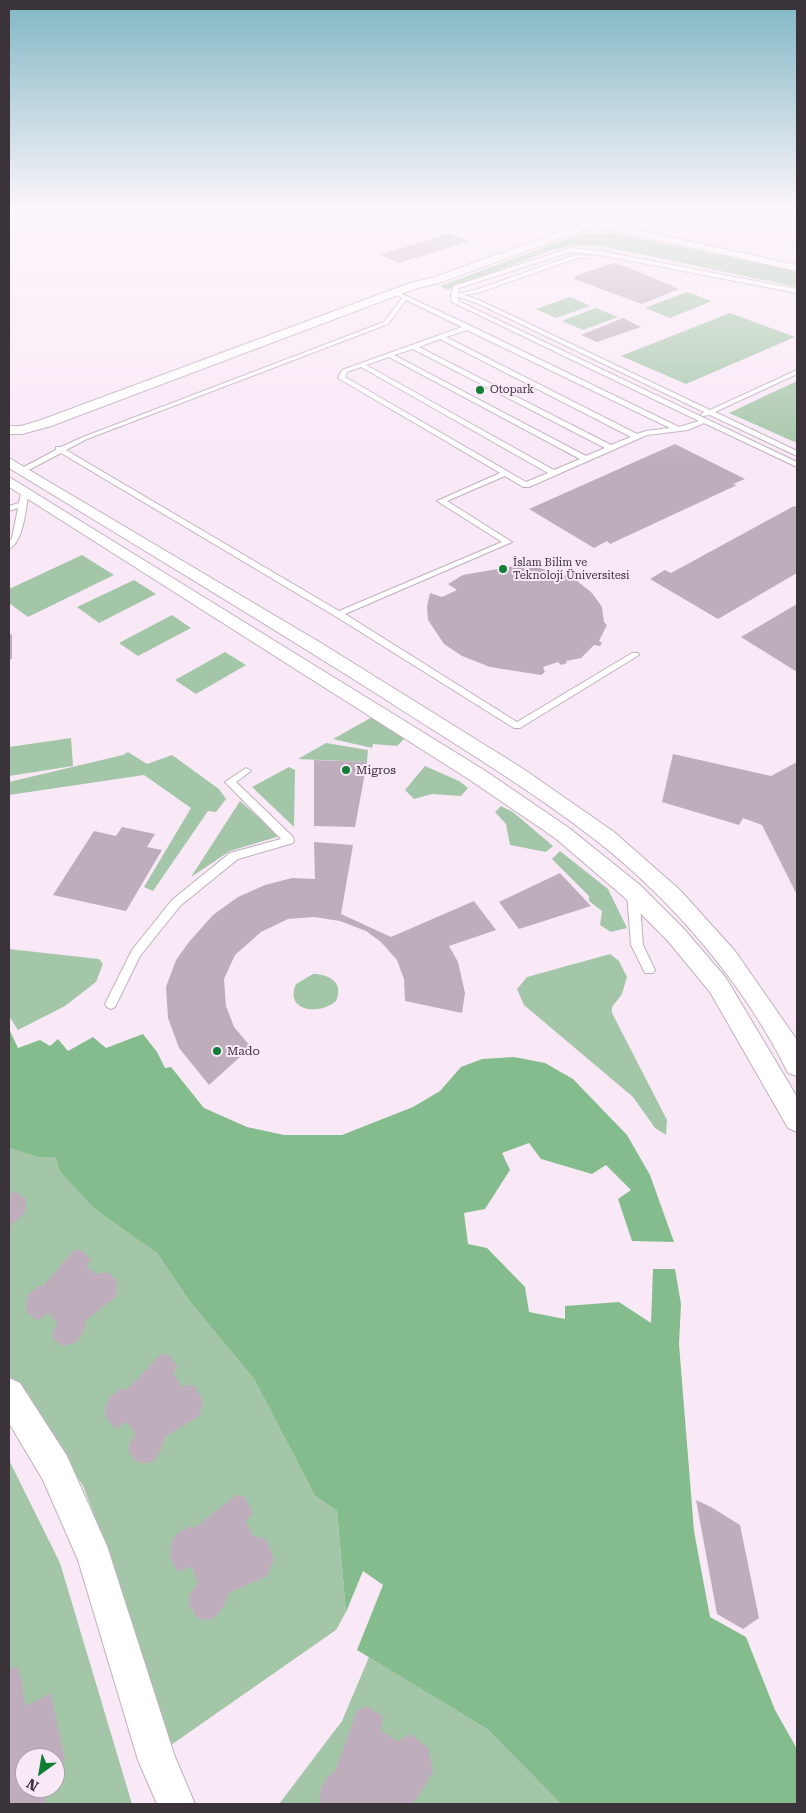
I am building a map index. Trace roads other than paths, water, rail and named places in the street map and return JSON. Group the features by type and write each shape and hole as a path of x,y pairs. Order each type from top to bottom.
{"street":[{"path":"9,430 22,430 46,423 400,295 405,292"},
{"path":"16,471 27,439 46,423"},
{"path":"16,471 477,775 562,833 632,891 676,934 718,985 797,1120"},
{"path":"16,471 315,647 515,773 606,837 672,896 727,957 786,1042 797,1065"},
{"path":"9,1394 55,1468 95,1558 157,1760 176,1804"}],"lane":[{"path":"454,294 477,292"},
{"path":"765,292 797,298"},
{"path":"454,294 479,302 797,454"},
{"path":"454,294 455,302 797,465"},
{"path":"16,471 59,450 379,326 392,316 398,305 400,295 678,429"},
{"path":"469,328 344,371 341,378 526,485 646,433 678,429 701,420 708,413 797,372"},
{"path":"441,337 637,437"},
{"path":"414,347 611,448"},
{"path":"389,355 585,459"},
{"path":"361,365 554,473"},
{"path":"59,450 338,614 517,726 635,655"},
{"path":"9,509 16,471"},
{"path":"9,547 16,538 16,471"},
{"path":"338,614 508,542 441,501 506,474"},
{"path":"111,1004 136,953 176,903 234,856 289,840 230,782 246,771"},
{"path":"632,891 637,945 649,970"}],"place":[{"name":"Otopark","path":"480,390"},
{"name":"İslam Bilim ve Teknoloji Üniversitesi","path":"503,569"},
{"name":"Migros","path":"346,770"},
{"name":"Mado","path":"217,1051"}]}
